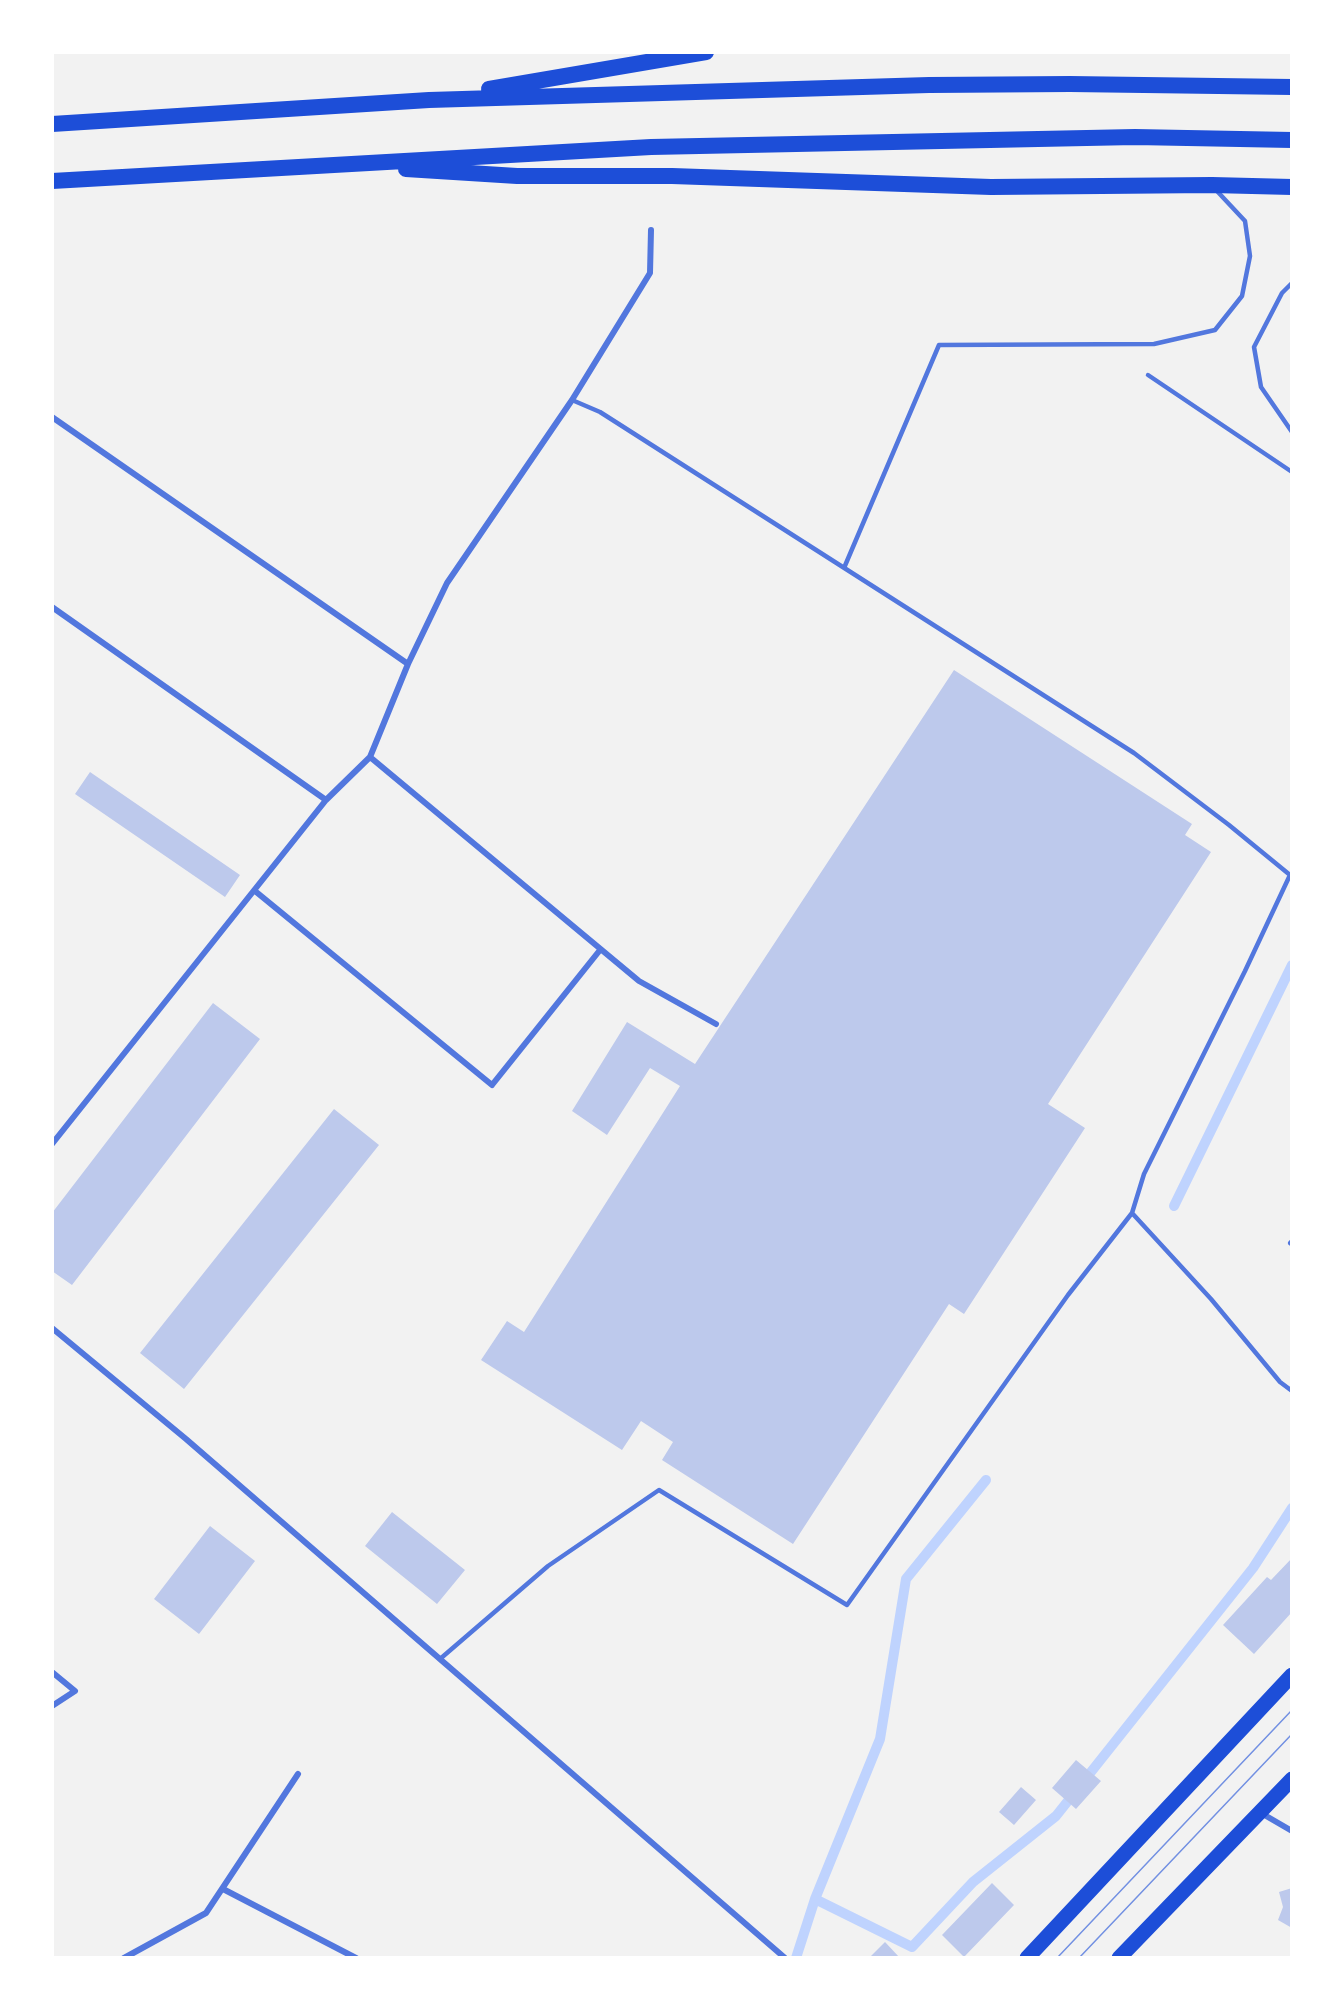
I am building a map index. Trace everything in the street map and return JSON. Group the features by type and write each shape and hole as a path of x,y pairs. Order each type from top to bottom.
{"highway":[{"path":"429,99 706,52"},
{"path":"52,124 429,99 929,85 1292,87"},
{"path":"52,181 651,147 1135,137 1292,140"},
{"path":"324,164 517,176 672,176 991,187 1212,185 1292,187"}],"main road":[{"path":"1027,1958 1292,1675"},
{"path":"1119,1958 1292,1779"}],"street":[{"path":"52,1144 326,800 370,757 408,664 447,583 572,400 650,273 651,230"},
{"path":"52,417 408,664"},
{"path":"52,607 326,800"},
{"path":"370,757 639,981 716,1024"},
{"path":"255,891 492,1085 600,950"},
{"path":"52,1328 186,1439 785,1958"},
{"path":"52,1672 75,1691 52,1706"},
{"path":"124,1958 206,1913 298,1774"},
{"path":"1259,1812 1292,1831"},
{"path":"223,1889 356,1958"}],"lane":[{"path":"844,568 939,345 1154,344 1215,330 1242,296 1250,256 1245,221 1212,185"},
{"path":"1292,283 1282,293 1254,347 1261,387 1292,432"},
{"path":"1148,375 1292,472"},
{"path":"440,1659 548,1566 659,1490 847,1605 1068,1295 1132,1213 1144,1174 1290,875 1229,825 1134,753 600,412 572,400"},
{"path":"1132,1213 1211,1299 1280,1382 1292,1391"}],"building":[{"path":"954,670 1192,824 1185,835 1211,852 1048,1104 1085,1128 964,1314 949,1304 793,1544 662,1460 673,1442 641,1421 622,1450 481,1360 507,1321 524,1332 680,1086 650,1068 607,1135 572,1111 627,1022 695,1064"},
{"path":"90,772 240,875 225,897 75,794"},
{"path":"213,1003 260,1039 72,1285 52,1271 52,1213"},
{"path":"334,1109 379,1145 184,1389 140,1353"},
{"path":"392,1512 465,1570 437,1604 365,1546"},
{"path":"210,1526 255,1561 199,1634 154,1599"},
{"path":"1292,1558 1292,1612 1254,1654 1223,1625 1267,1577 1271,1580"},
{"path":"1076,1760 1101,1781 1076,1809 1052,1788"},
{"path":"1021,1787 1036,1800 1014,1825 999,1812"},
{"path":"992,1883 1014,1905 964,1957 942,1935"},
{"path":"1292,1888 1292,1928 1278,1920 1283,1907 1279,1892"},
{"path":"885,1942 900,1958 869,1958"}],"waterway":[{"path":"1174,1206 1292,965"},
{"path":"796,1958 815,1899 880,1739 906,1579 986,1480"},
{"path":"815,1899 912,1947 973,1882 1056,1816 1253,1568 1292,1508"}],"tram line":[{"path":"1057,1958 1292,1710"},
{"path":"1079,1958 1292,1734"}]}
